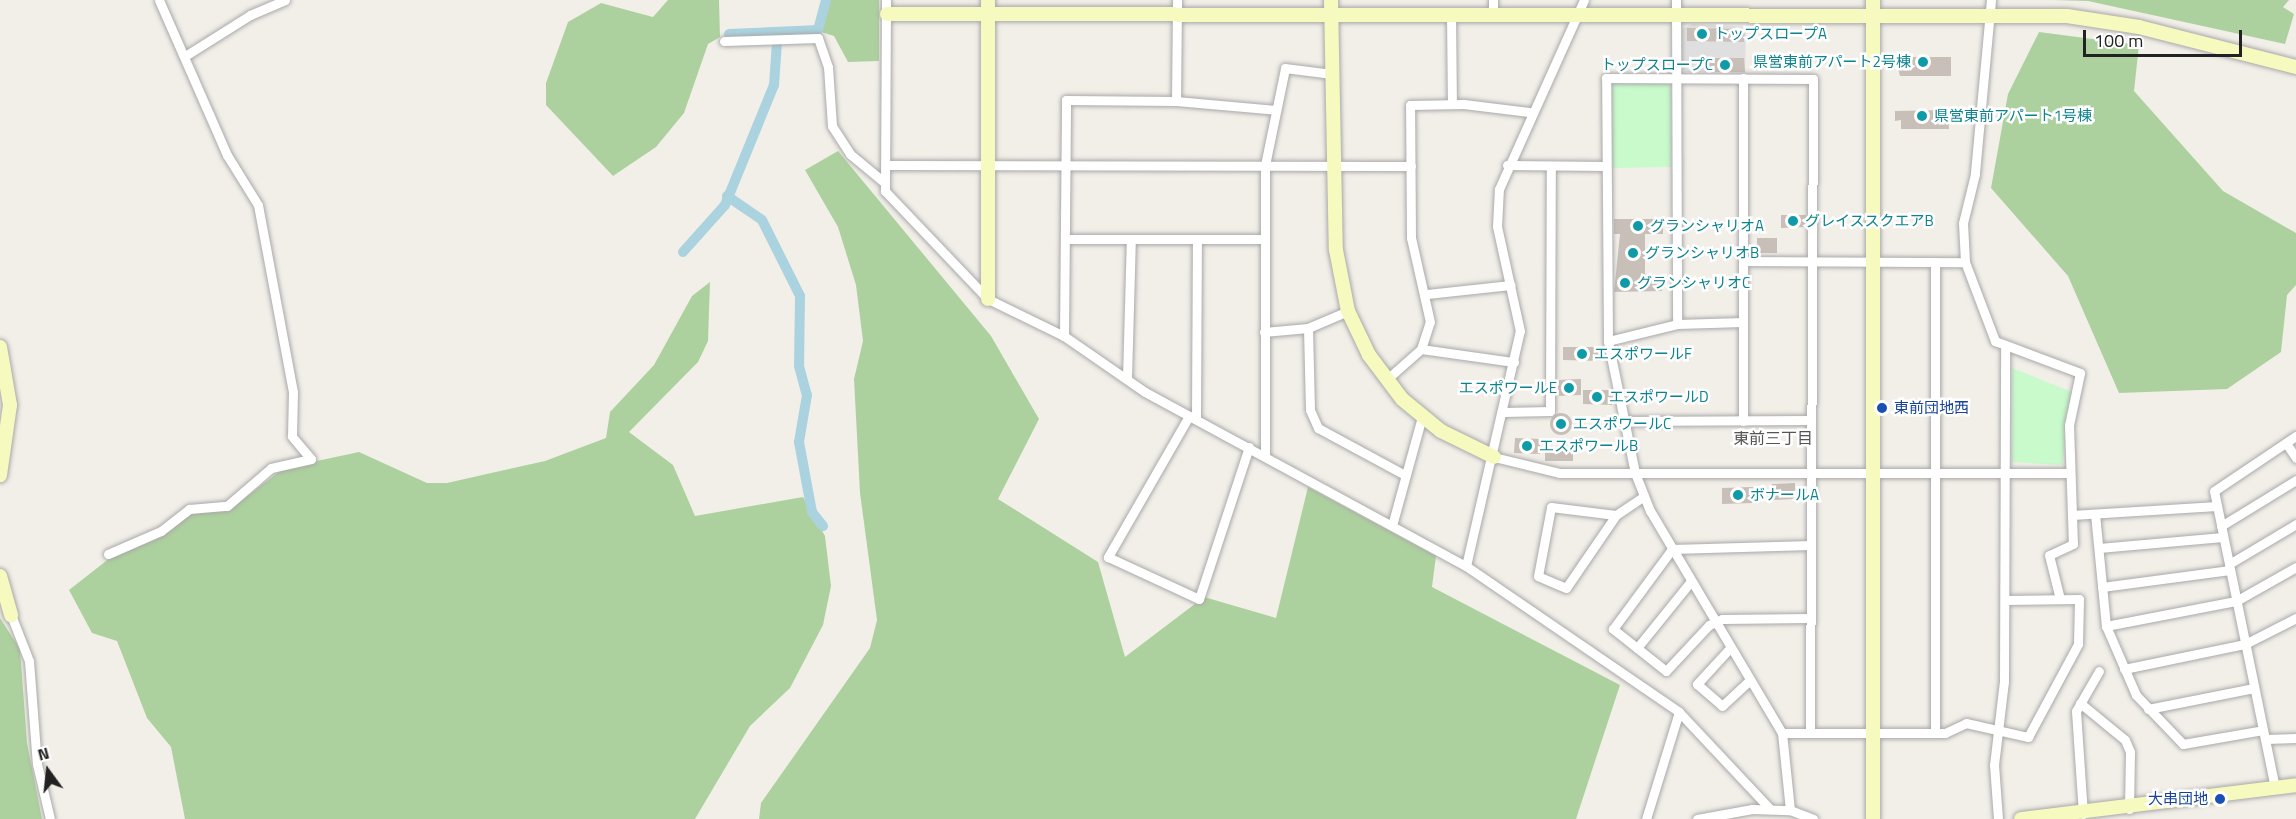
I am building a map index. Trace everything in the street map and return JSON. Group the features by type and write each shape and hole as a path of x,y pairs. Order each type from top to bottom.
{"street":[{"path":"108,554 161,531 189,509 227,506 271,468 310,459 292,436 293,392 258,205 227,155 159,0"},
{"path":"185,56 250,15 285,0"},
{"path":"886,0 885,192 988,298 1064,336 1127,378 1192,417 1393,522 1466,566 1679,712 1770,809"},
{"path":"1676,0 1677,324"},
{"path":"1991,0 1975,174 1963,223 1965,262 1982,318 1995,341 2080,373 2069,425 2073,544 2049,555 2060,599"},
{"path":"886,14 988,7 1331,7 1451,14 1493,6 1581,7 1677,14 1873,7 2097,19 2296,67"},
{"path":"988,7 988,298"},
{"path":"1176,7 1176,101"},
{"path":"1331,7 1336,250 1348,311 1386,380 1422,417 1494,457 1559,473 2069,473"},
{"path":"1466,566 1504,412 1520,317 1497,226 1498,189 1528,112 1581,7"},
{"path":"1873,7 1873,819"},
{"path":"1451,14 1452,104"},
{"path":"724,41 818,38 828,67 832,126 858,162 885,183"},
{"path":"1265,455 1263,239 1265,165 1285,68 1332,74"},
{"path":"1790,810 1782,733 1672,549 1643,497 1635,473 1608,341 1606,78 1813,79 1810,733"},
{"path":"1743,78 1743,421"},
{"path":"1064,336 1066,100 1176,101 1276,110"},
{"path":"1386,380 1421,349 1430,322 1426,294 1411,238 1410,105 1452,104 1528,112"},
{"path":"886,165 1411,166"},
{"path":"1507,165 1606,166"},
{"path":"1504,412 1550,411 1551,166"},
{"path":"1066,238 1263,239"},
{"path":"1127,378 1131,239"},
{"path":"1197,239 1192,417 1108,557 1199,599 1249,447"},
{"path":"1743,261 1965,262"},
{"path":"1935,262 1935,733"},
{"path":"1426,294 1511,285"},
{"path":"1264,332 1308,328 1348,311"},
{"path":"1608,341 1677,324 1743,322"},
{"path":"1308,328 1310,410 1318,428 1403,474"},
{"path":"1998,819 1998,730 2006,600 2005,346"},
{"path":"0,347 10,405 0,475"},
{"path":"1421,349 1514,362"},
{"path":"1393,522 1403,474 1422,417"},
{"path":"1624,421 1811,420"},
{"path":"2275,788 2214,491 2296,436"},
{"path":"2286,443 2296,458"},
{"path":"2221,526 2296,480"},
{"path":"1616,515 1551,507 1538,576 1566,588 1616,515 1643,497"},
{"path":"2072,515 2217,506"},
{"path":"2095,514 2106,626 2124,669 2148,709 2183,744 2264,734 2296,738"},
{"path":"2102,587 2229,567 2296,524"},
{"path":"2099,548 2223,537"},
{"path":"1672,549 1811,545"},
{"path":"1672,549 1613,629 1666,671 1715,622 1810,618"},
{"path":"2106,626 2236,601 2296,567"},
{"path":"0,576 10,615 29,661 37,764 50,819"},
{"path":"1637,648 1691,581"},
{"path":"1782,733 1935,733 1966,723 2028,737 2070,663 2080,633 2079,599 2006,600"},
{"path":"2124,669 2245,644 2296,618"},
{"path":"1730,648 1697,684 1722,706 1750,680"},
{"path":"2083,814 2076,711 2099,671"},
{"path":"2148,709 2254,688"},
{"path":"2080,703 2125,740 2130,752 2129,809"},
{"path":"1646,819 1679,712"},
{"path":"2021,819 2129,809 2296,785"},
{"path":"1697,819 1770,809 1790,810 1813,819"}],"shaded area":[{"path":"1693,24 1746,27 1745,73 1686,72 1682,68 1682,29"}],"green space":[{"path":"668,0 719,0 720,37 708,44 684,113 656,147 613,176 546,105 546,83 568,22 601,3 653,17"},
{"path":"829,0 879,0 879,61 848,62 834,36 821,32"},
{"path":"2052,0 2289,0 2283,7 2294,14 2285,44 2088,1"},
{"path":"2039,32 2139,45 2134,91 2223,191 2296,233 2296,285 2287,295 2281,352 2227,389 2119,393 2068,276 1991,188 2008,94"},
{"path":"1617,83 1667,83 1671,89 1671,167 1612,168 1612,86"},
{"path":"838,151 991,336 1039,419 998,499 1098,562 1125,657 1204,597 1276,618 1308,487 1436,556 1432,587 1620,685 1576,819 759,819 761,803 870,648 877,620 860,493 854,379 863,341 856,285 838,227 805,170"},
{"path":"710,282 708,341 698,362 629,432 673,465 695,516 803,497 825,536 831,586 823,625 790,688 750,726 695,819 185,819 171,747 147,718 117,641 92,633 69,590 115,554 162,535 188,514 228,511 284,468 359,452 427,483 447,483 545,461 606,438 610,412 654,365 692,296"},
{"path":"2012,368 2072,392 2062,465 2012,462"},
{"path":"0,618 20,649 27,743 42,819 0,819"}],"building":[{"path":"1687,28 1745,29 1744,42 1687,41"},
{"name":"県営東前アパート2号棟","path":"1895,57 1951,57 1951,76 1900,76"},
{"name":"トップスロープC","path":"1705,58 1744,58 1745,72 1705,72"},
{"name":"県営東前アパート1号棟","path":"1948,110 1949,129 1901,129 1901,120 1895,121 1895,111"},
{"name":"グレイススクエアB","path":"1781,215 1806,215 1805,227 1781,228"},
{"path":"1614,219 1663,219 1663,234 1645,234 1645,274 1663,275 1662,291 1614,292 1620,234 1614,234"},
{"path":"1757,238 1777,238 1777,253 1757,253"},
{"name":"エスポワールF","path":"1563,347 1601,347 1601,361 1563,360"},
{"name":"エスポワールE","path":"1581,379 1581,395 1557,396 1557,380"},
{"name":"エスポワールD","path":"1583,390 1611,390 1612,405 1583,404"},
{"name":"エスポワールC","path":"1561,413 1571,420 1572,424 1565,434 1561,435 1551,428 1550,424 1557,414"},
{"name":"エスポワールB","path":"1515,438 1540,439 1540,454 1514,453"},
{"path":"1545,449 1573,449 1573,461 1545,461"},
{"path":"1795,483 1795,499 1772,500 1772,484"},
{"name":"ボナールA","path":"1753,487 1753,503 1722,504 1722,488"}],"waterway":[{"path":"729,34 818,30 826,0"},
{"path":"683,252 725,205 774,85 777,46"},
{"path":"727,196 762,220 800,296 799,366 807,395 799,442 812,512 823,526"}],"place":[{"name":"トップスロープA","path":"1702,34"},
{"name":"県営東前アパート2号棟","path":"1923,62"},
{"name":"トップスロープC","path":"1725,65"},
{"name":"県営東前アパート1号棟","path":"1922,116"},
{"name":"グレイススクエアB","path":"1793,221"},
{"name":"グランシャリオA","path":"1638,226"},
{"name":"グランシャリオB","path":"1633,253"},
{"name":"グランシャリオC","path":"1625,283"},
{"name":"エスポワールF","path":"1582,354"},
{"name":"エスポワールE","path":"1569,388"},
{"name":"エスポワールD","path":"1597,397"},
{"name":"東前団地西","path":"1882,408"},
{"name":"エスポワールC","path":"1561,424"},
{"name":"エスポワールB","path":"1527,446"},
{"name":"ボナールA","path":"1738,495"},
{"name":"大串団地","path":"2220,799"}],"district":[{"name":"東前三丁目","path":"1773,438"}]}
